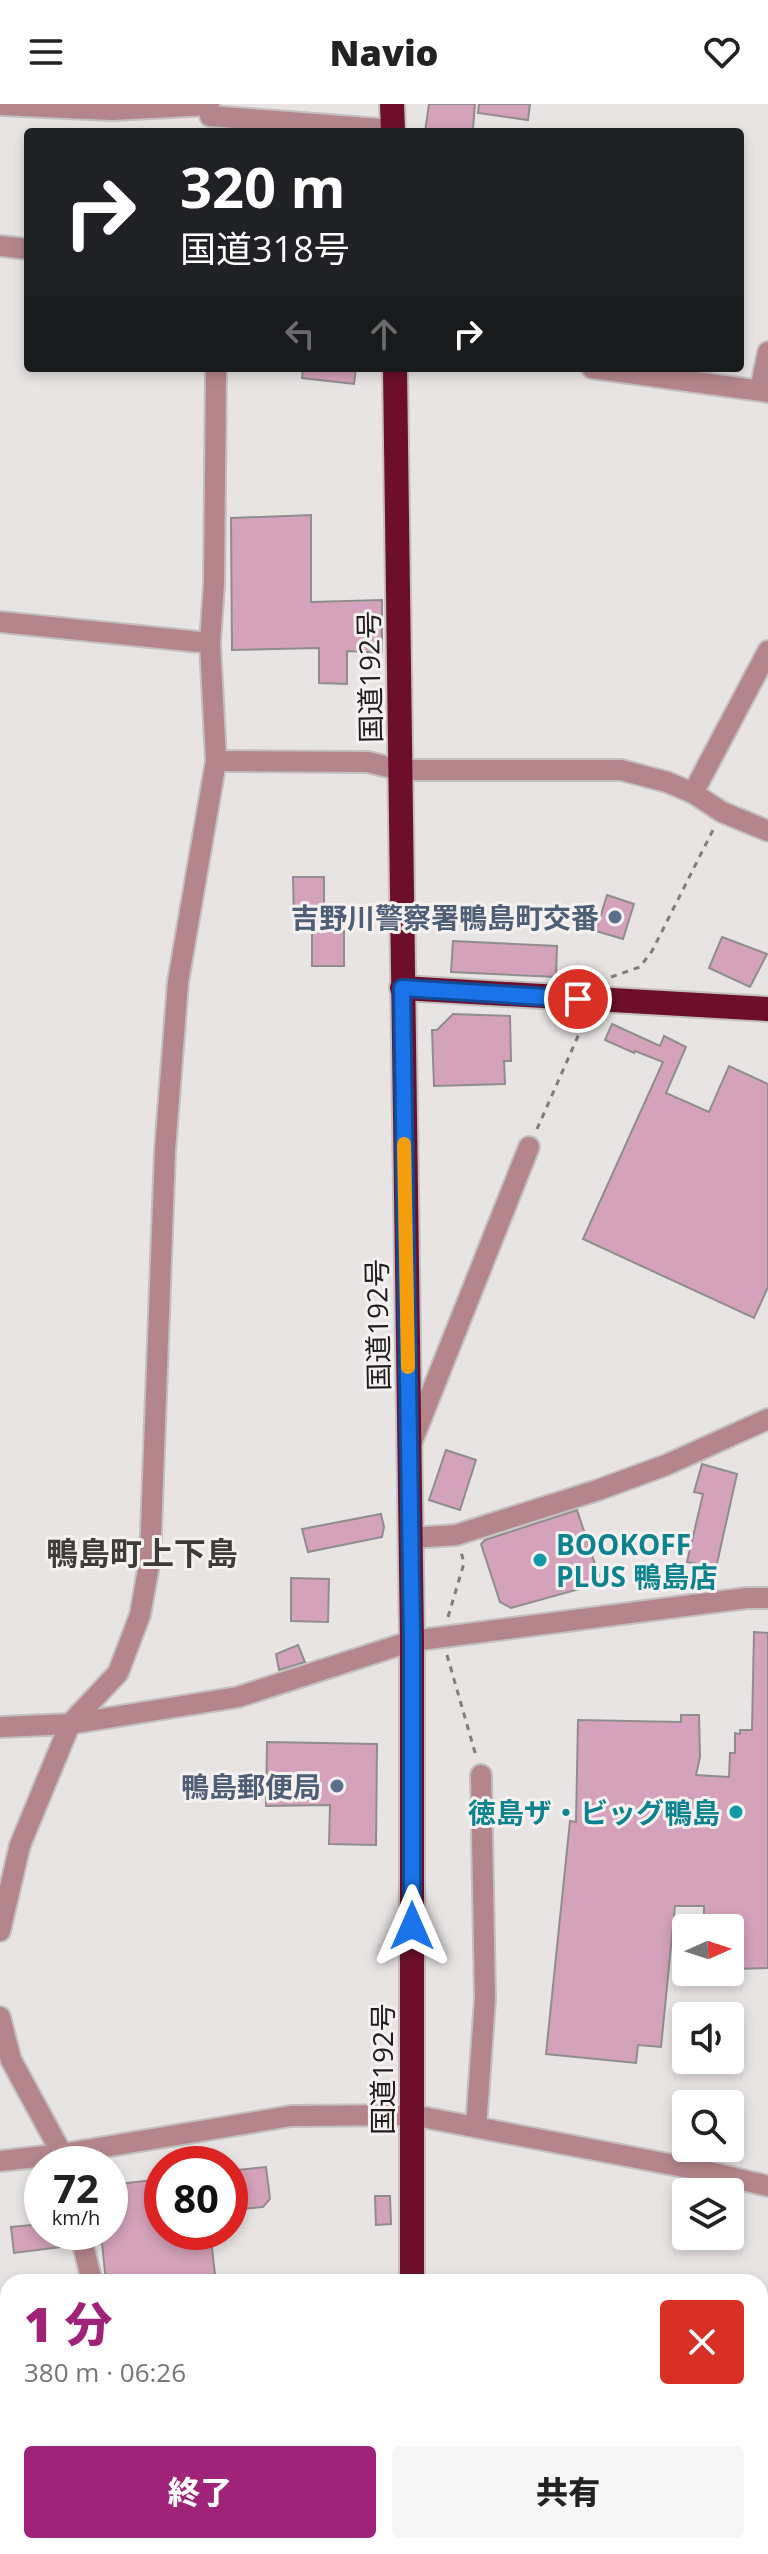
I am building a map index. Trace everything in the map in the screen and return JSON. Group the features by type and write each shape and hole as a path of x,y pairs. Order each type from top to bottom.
{"highway":[{"path":"392,104 393,128"},
{"name":"国道192号","path":"395,372 412,1641 412,2274"},
{"path":"402,988 768,1009"}],"street":[{"path":"0,105 210,114 361,128"},
{"path":"0,246 24,249"},
{"path":"622,372 764,391 768,352"},
{"path":"0,1931 20,1845 70,1724 118,1673 140,1615 150,1559 165,1150 178,982 216,761 210,643 214,584 216,372"},
{"path":"0,622 210,643"},
{"path":"693,793 768,651"},
{"path":"216,761 368,762 400,770 621,770 667,782 693,793 722,812 768,831"},
{"path":"409,1450 529,1147"},
{"path":"410,1538 456,1535 598,1490 666,1465 768,1419"},
{"path":"0,1727 70,1724 238,1697 412,1641 747,1598 768,1598"},
{"path":"476,2127 485,1999 481,1775"},
{"path":"0,2017 11,2060 56,2146"},
{"path":"128,2147 291,2116 412,2115 768,2186"},
{"path":"0,2161 24,2160"},
{"path":"84,2250 90,2274"}],"path":[{"path":"456,1535 464,1563 442,1637 481,1775"}],"building":[{"path":"429,104 475,104 473,128 426,128"},
{"path":"479,104 530,104 528,120 478,113"},
{"path":"303,372 356,372 354,384 302,378"},
{"path":"311,515 311,602 382,600 382,653 347,651 347,684 319,683 319,648 232,650 231,518"},
{"path":"293,877 324,877 324,923 294,923"},
{"name":"吉野川警察署鴨島町交番","path":"607,895 634,904 623,939 596,931"},
{"path":"312,930 344,931 344,966 312,966"},
{"path":"722,937 767,954 750,987 709,968"},
{"path":"453,941 557,946 556,977 451,972"},
{"path":"453,1014 510,1016 511,1061 504,1061 505,1084 434,1086 432,1030 437,1030"},
{"path":"612,1024 660,1046 664,1036 686,1047 666,1093 709,1112 729,1066 768,1084 768,1287 754,1318 583,1239 663,1062 605,1040"},
{"path":"446,1450 476,1460 460,1510 429,1500"},
{"path":"702,1464 737,1474 716,1568 687,1562 703,1494 694,1492"},
{"name":"BOOKOFF PLUS 鴨島店","path":"577,1510 599,1576 594,1585 511,1608 500,1602 481,1544 485,1540"},
{"path":"381,1514 384,1527 382,1537 308,1552 302,1529"},
{"path":"291,1578 329,1579 328,1622 291,1621"},
{"path":"754,1632 768,1633 768,1968 744,1969 744,1914 704,1914 704,1906 675,1906 661,2047 638,2045 636,2063 546,2054 570,1821 576,1822 578,1720 681,1722 681,1715 699,1715 700,1757 696,1775 729,1777 730,1753 735,1753 735,1733 752,1730"},
{"path":"298,1645 305,1662 279,1670 276,1654"},
{"name":"鴨島郵便局","path":"267,1742 377,1744 376,1845 329,1844 330,1805 266,1806"},
{"path":"266,2167 270,2199 263,2207 248,2208 248,2169"},
{"path":"144,2181 144,2250 212,2250 215,2274 105,2274 103,2250 128,2250 128,2183"},
{"path":"375,2196 390,2196 391,2224 376,2225"},
{"path":"24,2226 24,2250 38,2250 14,2253 11,2227"}],"slow traffic":[{"path":"404,1144 408,1367"}],"place":[{"name":"吉野川警察署鴨島町交番","path":"615,917"},
{"name":"BOOKOFF PLUS 鴨島店","path":"540,1560"},
{"name":"鴨島郵便局","path":"337,1786"},
{"name":"徳島ザ・ビッグ鴨島","path":"736,1812"}],"district":[{"name":"鴨島町上下島","path":"142,1552"}],"route":[{"path":"412,1926 412,1641 402,988 578,999"}]}
